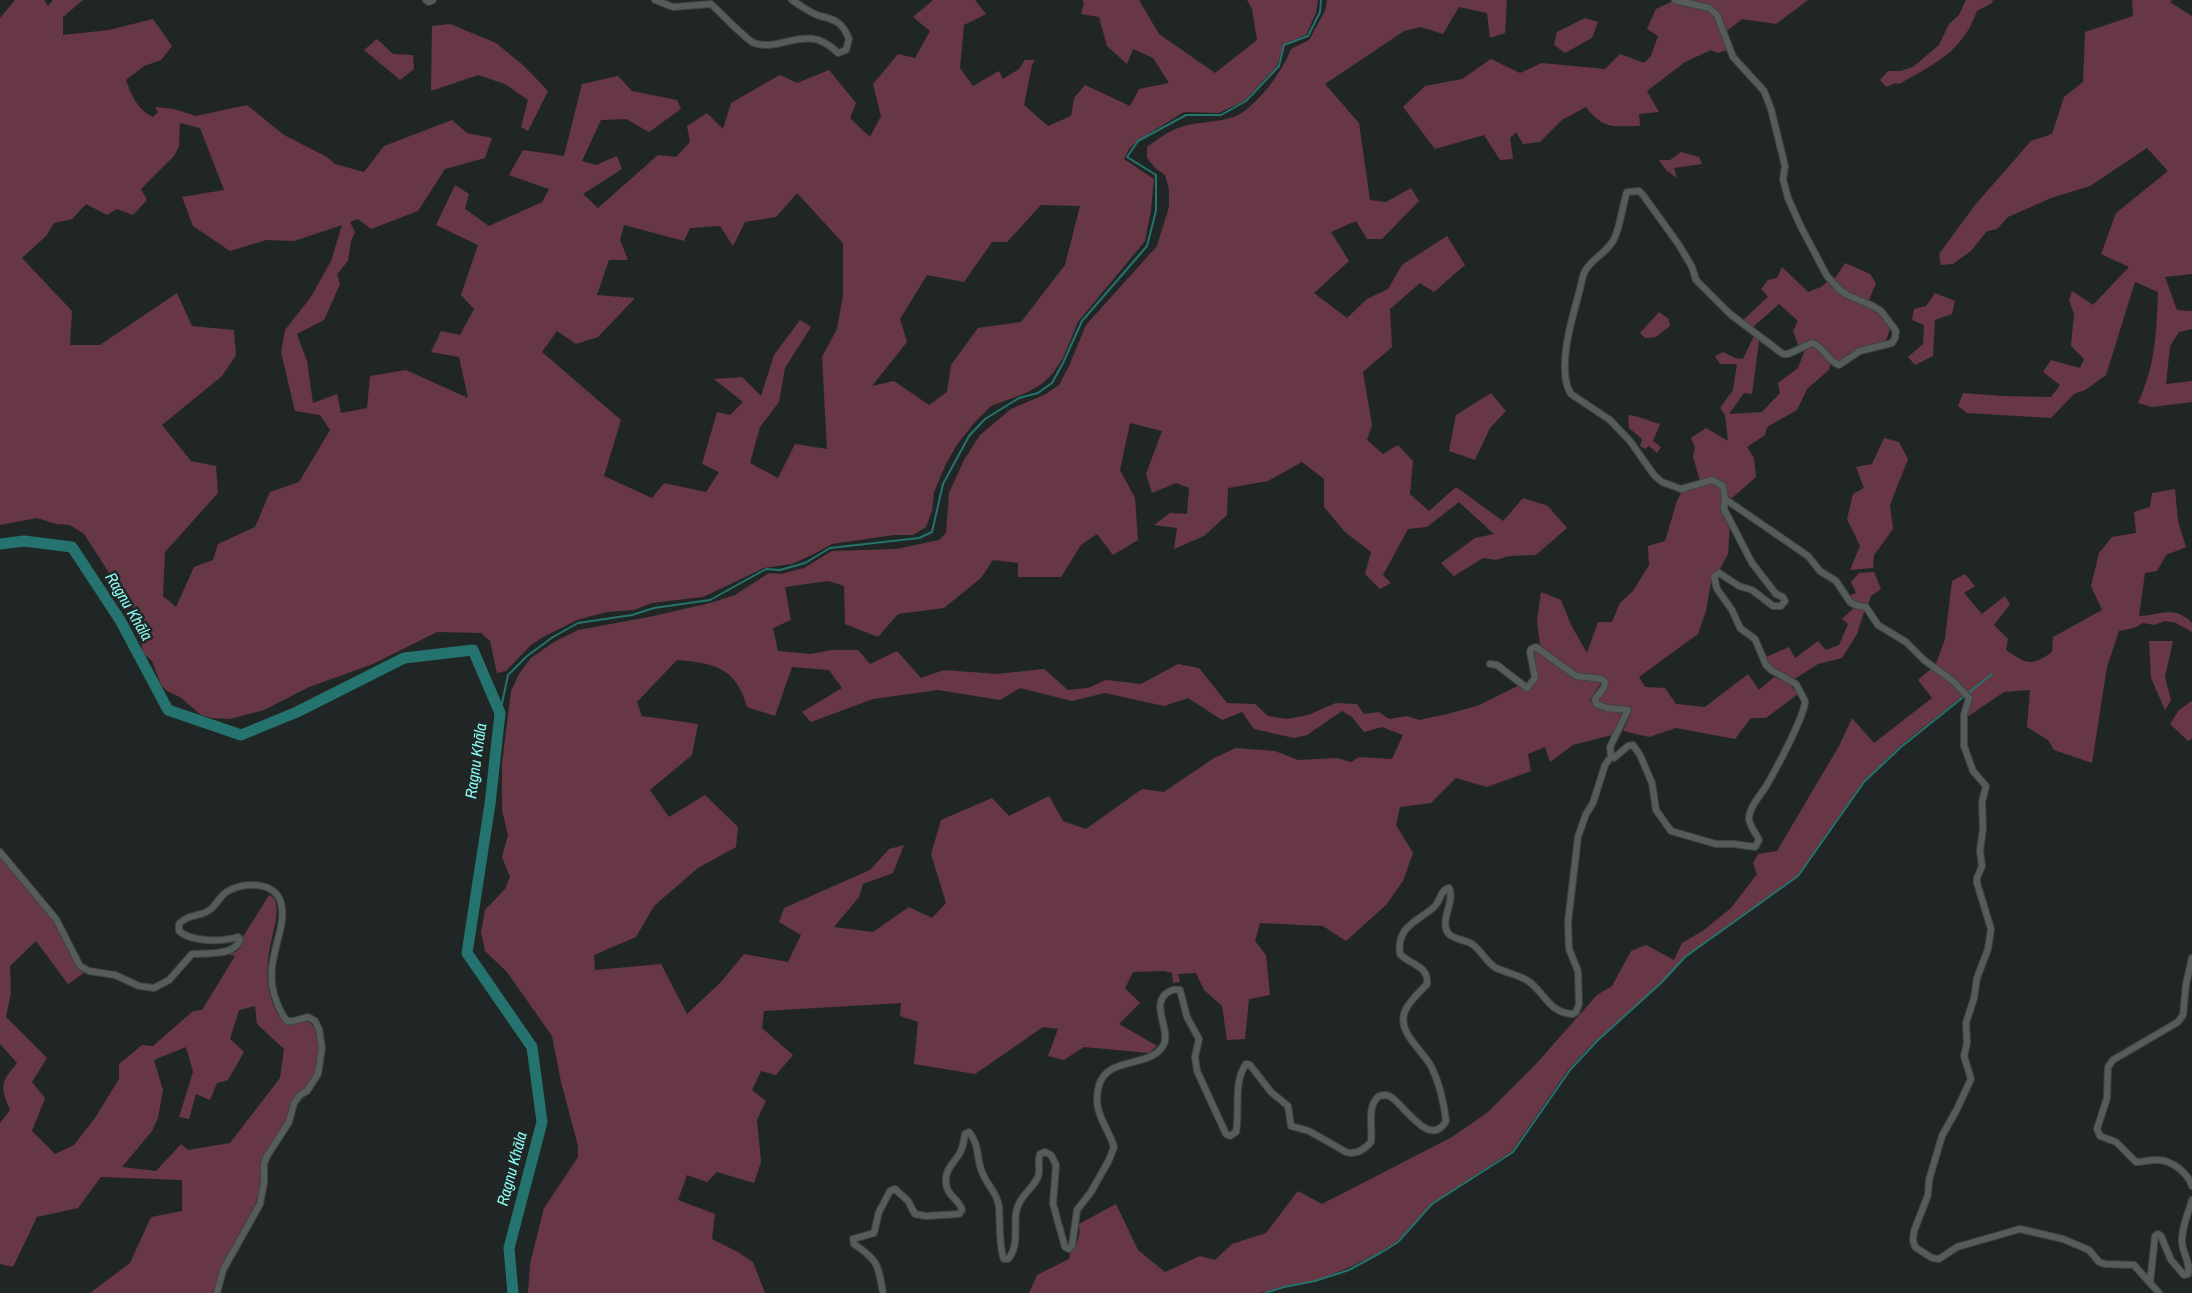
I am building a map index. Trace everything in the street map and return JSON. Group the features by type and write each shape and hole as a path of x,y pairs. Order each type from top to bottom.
{"street":[{"path":"426,0 433,0"},
{"path":"655,0 673,7 711,4 754,43 770,44 809,38 826,43 838,53 846,50 849,39 836,20 811,12 792,0"},
{"path":"1611,757 1614,758 1628,746 1633,745 1640,755 1652,783 1656,810 1671,831 1716,844 1755,847 1759,840 1750,821 1751,811 1800,718 1805,701 1796,684 1771,670 1766,664 1755,639 1740,628 1732,610 1717,589 1714,576 1719,574 1739,586 1752,590 1772,606 1781,606 1785,601 1783,597 1776,594 1752,563 1724,509 1723,486 1712,480 1681,489 1662,482 1649,469 1630,441 1610,420 1571,394 1567,387 1565,372 1570,325 1584,272 1610,246 1615,236 1627,192 1638,191 1643,196 1679,245 1692,267 1696,280 1760,338 1783,354 1788,354 1812,343 1819,345 1834,364 1839,365 1860,351 1892,342 1896,331 1881,312 1873,306 1847,295 1827,276 1788,198 1783,179 1785,166 1771,109 1764,91 1733,57 1717,15 1709,8 1675,0"},
{"path":"1725,499 1808,556 1820,571 1836,581 1850,602 1866,607 1878,625 1906,642 1924,660 1953,681 1969,698 1964,715 1964,746 1973,772 1986,786 1987,790 1982,802 1983,828 1980,852 1982,866 1976,883 1991,929 1988,949 1977,978 1974,998 1966,1023 1967,1043 1964,1056 1971,1079 1958,1110 1942,1136 1929,1180 1928,1194 1914,1231 1913,1240 1915,1247 1932,1258 1939,1259 1962,1245 2020,1229 2063,1239 2089,1250 2099,1262 2105,1264 2134,1265 2159,1293"},
{"path":"883,1293 879,1269 871,1256 854,1244 853,1239 874,1232 879,1212 890,1191 895,1190 908,1201 915,1214 926,1216 959,1214 962,1210 961,1207 948,1190 946,1175 949,1166 962,1148 965,1134 969,1132 978,1148 982,1172 996,1193 1002,1234 1001,1253 1004,1259 1012,1256 1016,1211 1019,1203 1038,1178 1040,1154 1045,1152 1051,1155 1056,1166 1052,1196 1054,1213 1065,1247 1069,1248 1072,1246 1077,1210 1091,1192 1114,1146 1097,1107 1096,1095 1101,1080 1109,1070 1139,1060 1159,1050 1164,1045 1166,1038 1160,1008 1166,993 1172,990 1180,990 1187,1017 1200,1040 1195,1057 1196,1071 1226,1134 1230,1136 1236,1132 1239,1105 1238,1082 1246,1064 1250,1065 1270,1092 1288,1106 1291,1126 1309,1131 1351,1154 1359,1152 1370,1142 1372,1132 1371,1108 1374,1100 1379,1096 1390,1096 1420,1126 1426,1129 1435,1131 1446,1120 1444,1105 1433,1070 1407,1034 1405,1026 1405,1011 1426,984 1427,979 1425,972 1420,967 1400,954 1400,940 1404,931 1420,915 1435,906 1442,892 1448,888 1451,894 1446,928 1450,934 1473,945 1496,968 1529,982 1546,1002 1567,1014 1576,1012 1578,1004 1578,971 1569,949 1568,922 1578,837 1586,814 1593,802 1605,765 1611,757 1610,747 1628,710 1607,708 1596,704 1595,699 1604,688 1605,682 1600,679 1576,676 1536,647 1530,652 1535,678 1527,688 1497,665 1490,664"},
{"path":"0,852 59,923 69,947 80,966 89,971 115,975 139,986 154,988 162,985 192,954 232,950 239,945 240,939 238,937 225,940 202,939 183,935 179,930 179,924 186,917 204,913 212,908 228,891 240,886 262,885 276,895 280,902 281,918 270,972 271,985 278,1009 287,1021 308,1017 316,1021 321,1038 320,1062 314,1083 294,1103 290,1122 267,1156 264,1164 264,1182 260,1204 223,1270 216,1293"},
{"path":"2192,958 2182,1015 2178,1022 2113,1060 2108,1067 2107,1098 2097,1129 2100,1136 2116,1142 2136,1162 2158,1159 2186,1174 2192,1186"},
{"path":"2150,1283 2155,1236 2158,1234 2163,1238 2176,1268 2184,1274 2190,1272 2182,1244 2182,1232 2192,1200"}],"shaded area":[{"path":"15,0 44,0 48,6 53,0 83,0 63,17 63,35 109,30 153,19 172,46 161,60 144,66 126,80 136,102 147,114 153,117 158,112 155,107 174,109 196,116 247,105 284,135 327,157 335,164 364,172 384,146 452,120 467,133 492,138 485,158 445,169 418,211 371,229 358,219 350,222 355,232 351,241 348,261 337,274 340,284 324,320 297,334 307,361 313,403 337,394 341,413 367,408 370,376 406,370 468,398 459,357 431,352 441,331 460,335 474,309 461,295 478,245 436,225 455,185 469,194 465,209 489,226 542,202 549,189 509,175 523,150 564,156 582,84 618,76 632,91 677,100 681,109 649,132 626,119 601,120 582,161 596,165 617,156 622,169 583,194 598,208 658,155 676,157 690,142 687,126 707,113 723,129 731,103 780,75 797,83 829,70 856,103 850,118 870,137 881,116 873,84 898,54 915,58 930,31 913,17 933,0 975,0 986,14 964,25 960,68 973,86 999,71 1003,79 1019,69 1025,60 1035,60 1032,65 1024,105 1048,126 1071,116 1074,98 1085,85 1130,106 1139,89 1169,83 1153,58 1133,49 1127,64 1107,46 1099,17 1081,14 1084,2 1082,0 1139,0 1159,34 1215,73 1257,40 1252,9 1247,0 1318,0 1316,13 1306,35 1284,44 1277,66 1244,101 1219,113 1184,112 1137,141 1129,149 1124,159 1154,179 1145,241 1078,322 1063,358 1053,373 1042,384 1026,393 991,406 974,423 956,446 934,492 932,511 926,527 913,535 894,535 832,544 792,564 764,568 703,597 652,603 634,610 607,612 577,620 543,637 531,645 506,671 497,673 490,641 481,633 437,632 373,664 309,687 264,710 230,719 201,715 180,697 167,691 161,685 152,661 143,653 137,619 133,610 84,534 70,525 56,524 37,518 0,525 0,18","holes":["180,123 200,128 224,190 182,197 193,226 230,251 266,240 294,241 342,225 331,261 311,297 285,330 281,352 295,411 320,415 330,430 299,482 270,492 255,527 218,544 213,560 194,567 176,607 163,596 165,552 218,493 216,466 191,461 162,425 222,376 236,355 234,330 192,326 177,293 100,345 70,345 72,311 22,258 46,236 54,223 72,219 86,204 107,215 117,209 133,215 147,200 141,189 174,156 179,146","797,193 843,243 843,295 837,329 822,357 827,449 795,444 778,478 750,463 760,427 779,402 785,368 811,327 800,320 774,355 761,396 742,377 714,379 743,402 730,415 717,412 702,464 719,472 706,492 664,483 652,498 604,476 621,420 542,352 557,331 576,344 598,337 635,298 597,295 609,260 628,260 620,240 624,225 684,241 690,228 720,226 733,246 745,222 776,217","1041,205 1080,206 1065,265 1021,322 978,328 951,365 947,392 929,405 894,381 872,386 907,342 900,319 927,275 964,282 992,242 1007,242"]},
{"path":"1327,0 1507,0 1505,33 1490,38 1487,13 1459,7 1443,34 1421,27 1404,31 1325,84 1359,123 1370,200 1386,202 1411,188 1419,201 1382,239 1367,239 1356,221 1331,232 1349,261 1314,293 1347,318 1367,299 1388,289 1402,265 1447,236 1465,265 1434,292 1420,283 1390,309 1392,347 1363,372 1372,425 1367,440 1383,454 1398,445 1413,461 1410,494 1429,511 1456,487 1503,521 1523,498 1548,506 1567,528 1536,555 1509,556 1496,560 1483,558 1454,576 1441,563 1475,538 1494,534 1459,502 1427,527 1408,529 1383,575 1391,583 1380,589 1365,574 1371,552 1345,532 1324,507 1324,479 1302,462 1268,481 1228,488 1227,515 1204,536 1174,549 1177,528 1154,525 1170,513 1187,514 1189,488 1176,483 1152,493 1146,474 1162,431 1130,423 1120,470 1135,498 1138,540 1113,555 1097,534 1081,545 1061,577 1018,577 1018,563 993,560 981,578 944,608 898,614 878,637 845,624 844,586 828,581 785,587 791,620 773,628 778,651 811,654 831,650 858,650 870,664 897,651 921,678 944,670 997,674 1044,669 1068,690 1088,688 1106,680 1141,684 1178,664 1199,668 1227,703 1255,704 1268,716 1288,719 1308,715 1336,703 1357,704 1364,714 1379,712 1389,719 1407,716 1419,720 1477,706 1518,686 1527,690 1533,686 1538,677 1534,657 1535,651 1539,650 1577,679 1598,680 1601,683 1590,700 1600,708 1622,712 1620,722 1612,735 1573,745 1550,762 1545,747 1528,754 1531,771 1487,787 1456,778 1431,803 1400,807 1396,825 1413,853 1403,881 1386,905 1346,941 1323,926 1260,923 1255,941 1266,955 1270,995 1249,999 1245,1039 1227,1040 1222,1006 1204,990 1196,973 1178,974 1180,982 1173,983 1172,973 1164,971 1133,972 1125,988 1140,1003 1119,1024 1157,1046 1149,1053 1084,1047 1064,1060 1048,1056 1058,1029 1043,1027 975,1074 914,1064 918,1022 900,1016 901,1003 764,1011 762,1028 793,1055 776,1075 761,1071 752,1090 766,1101 757,1120 761,1162 754,1183 717,1172 707,1182 687,1175 678,1200 715,1214 712,1239 753,1262 765,1293 528,1293 530,1264 544,1208 578,1157 578,1146 561,1082 552,1036 507,972 485,951 481,932 485,910 505,889 510,877 502,857 508,835 502,810 502,764 511,691 519,674 531,658 554,642 578,630 710,603 735,595 769,573 781,574 804,568 832,551 896,549 939,540 946,533 949,493 964,460 980,435 1011,409 1046,394 1059,385 1086,325 1157,246 1169,207 1169,189 1165,175 1155,168 1147,158 1147,147 1164,135 1179,128 1191,124 1226,119 1248,109 1270,85 1291,49 1309,40 1325,11","holes":["677,660 702,663 722,670 737,683 747,707 775,716 792,667 829,670 842,688 802,712 811,722 873,699 938,690 1000,700 1020,688 1072,701 1105,693 1164,706 1188,698 1222,720 1242,712 1254,729 1294,738 1307,735 1342,711 1352,717 1364,732 1382,727 1403,735 1392,759 1359,757 1351,762 1337,758 1298,760 1275,751 1236,748 1214,758 1164,792 1142,789 1086,829 1063,821 1049,796 1009,816 992,798 941,820 931,854 946,903 932,918 909,907 873,932 834,927 859,897 863,884 893,873 904,845 889,849 870,870 784,908 779,922 801,935 788,962 744,954 721,982 687,1014 661,964 595,970 594,955 636,937 654,906 698,868 736,847 738,827 705,795 669,817 650,790 692,755 698,724 642,716 637,702"]},
{"path":"1687,0 1808,0 1776,24 1742,19 1727,31 1719,14"},
{"path":"1966,0 1993,0 1992,3 1977,11 1964,37 1946,55 1925,70 1899,84 1895,83 1886,87 1880,80 1888,71 1900,71 1913,67 1939,45 1949,24 1959,15"},
{"path":"2132,0 2172,0 2170,2 2192,16 2192,274 2165,277 2177,310 2192,311 2192,329 2179,332 2170,346 2166,384 2192,381 2192,402 2152,407 2138,403 2152,362 2156,335 2158,292 2135,282 2106,375 2085,390 2074,394 2051,418 1967,413 1958,406 1963,393 2051,397 2060,385 2043,372 2051,360 2080,368 2084,359 2071,346 2074,314 2069,300 2072,291 2093,305 2129,267 2101,254 2116,213 2168,171 2147,148 2090,186 2051,198 2008,217 1997,229 1987,231 1971,251 1953,264 1941,265 1939,254 1975,205 2031,141 2052,134 2064,97 2083,82 2085,32 2133,16"},
{"path":"1673,1 1702,9 1715,16 1727,50 1718,53 1711,50 1685,62 1647,91 1659,112 1639,114 1640,126 1616,126 1604,123 1598,120 1586,107 1562,120 1540,142 1523,144 1516,132 1510,138 1513,159 1500,160 1484,135 1435,149 1403,107 1425,86 1462,79 1491,59 1520,73 1542,63 1605,69 1620,54 1644,63 1651,56 1658,36 1647,29 1656,9"},
{"path":"1585,18 1598,22 1592,38 1565,53 1554,45 1557,32"},
{"path":"450,24 496,43 523,65 548,91 528,131 521,127 528,100 505,84 478,75 431,91 432,26"},
{"path":"377,39 393,54 413,55 414,69 400,80 364,50"},
{"path":"1681,152 1699,157 1702,164 1674,168 1677,178 1666,170 1659,160 1670,160"},
{"path":"1845,263 1870,274 1876,283 1869,300 1853,295 1833,281"},
{"path":"1782,267 1808,292 1821,287 1828,281 1881,314 1891,326 1885,343 1866,346 1838,363 1817,343 1812,341 1799,347 1793,331 1798,321 1779,304 1752,328 1742,321 1768,297 1761,289 1768,280 1777,278"},
{"path":"1935,293 1955,301 1952,314 1935,320 1933,356 1915,365 1908,357 1923,344 1924,325 1912,320 1914,309 1926,306"},
{"path":"1659,312 1669,319 1670,326 1656,337 1645,338 1640,333"},
{"path":"1754,336 1759,341 1752,394 1744,393 1729,414 1762,412 1780,393 1778,383 1798,368 1806,347 1818,348 1831,362 1829,370 1807,389 1797,410 1767,427 1765,435 1747,447 1754,458 1756,477 1732,498 1727,496 1727,488 1723,483 1700,481 1693,457 1695,448 1691,438 1706,428 1728,441 1725,415 1720,408 1733,390 1737,364 1720,364 1715,356 1723,352 1735,358 1743,359"},
{"path":"1491,393 1506,411 1490,428 1475,460 1449,451 1456,415"},
{"path":"1628,415 1660,424 1653,441 1661,447 1657,453 1649,446 1645,449 1640,446 1642,439 1629,428"},
{"path":"1884,438 1899,442 1908,459 1890,505 1893,529 1874,555 1873,568 1850,570 1860,546 1847,519 1853,494 1864,488 1856,467 1872,464"},
{"path":"1712,482 1722,487 1722,509 1730,524 1728,554 1719,571 1712,576 1706,611 1698,634 1639,677 1645,687 1665,688 1676,704 1705,707 1748,674 1759,690 1774,677 1790,684 1798,694 1766,718 1751,718 1735,739 1676,728 1649,737 1623,731 1632,711 1629,707 1600,704 1598,699 1604,678 1597,675 1577,674 1540,645 1537,621 1541,592 1561,600 1571,625 1587,653 1598,622 1612,622 1620,603 1633,591 1649,565 1648,546 1665,541 1677,501 1682,491"},
{"path":"2175,489 2178,521 2186,547 2166,555 2157,571 2145,573 2139,616 2173,612 2185,617 2192,623 2192,632 2176,623 2165,621 2154,625 2143,623 2134,628 2119,631 2107,667 2092,763 2054,750 2048,740 2027,727 2030,690 2004,692 1967,717 1970,698 1967,691 1936,664 1945,639 1952,581 1965,574 1975,586 1964,593 1982,614 2005,596 2010,604 1994,625 2008,639 2006,650 2024,661 2033,662 2039,660 2052,652 2053,637 2102,610 2091,586 2099,553 2112,537 2136,533 2134,512 2150,507 2152,493"},
{"path":"1874,572 1881,589 1871,596 1868,606 1855,603 1848,596 1856,593 1851,582 1859,573"},
{"path":"1855,607 1865,609 1857,634 1842,658 1818,664 1793,680 1770,668 1766,657 1789,647 1795,658 1818,641 1826,650 1839,645 1848,624 1842,619"},
{"path":"2149,641 2173,641 2165,677 2171,700 2165,710 2151,678"},
{"path":"1932,668 1964,695 1900,746 1862,783 1797,876 1684,957 1661,983 1594,1042 1568,1070 1512,1151 1431,1204 1396,1242 1348,1268 1315,1281 1284,1286 1261,1293 1029,1293 1037,1275 1069,1259 1078,1241 1079,1224 1116,1204 1138,1250 1165,1272 1200,1256 1215,1260 1232,1244 1266,1233 1298,1191 1322,1204 1452,1137 1488,1112 1536,1064 1597,995 1612,986 1631,951 1646,945 1674,960 1682,943 1704,930 1731,908 1757,874 1753,863 1758,854 1777,851 1839,746 1852,718 1874,743 1932,698 1918,680"},
{"path":"2192,701 2192,739 2188,741 2170,724 2179,710"},
{"path":"0,856 53,919 74,961 84,973 68,984 36,941 10,966 11,993 6,1017 47,1058 32,1082 45,1098 32,1131 55,1154 74,1145 95,1118 119,1079 119,1064 142,1045 153,1046 193,1011 202,1010 235,956 227,954 236,952 241,947 243,937 269,895 275,899 275,926 269,952 267,973 270,993 277,1013 283,1022 288,1024 308,1021 314,1028 318,1037 319,1057 314,1076 261,1166 259,1192 253,1212 223,1263 213,1293 90,1293 130,1263 151,1217 182,1211 182,1180 101,1177 78,1208 37,1217 13,1267 0,1264 0,1123 10,1110 4,1095 3,1085 17,1063 0,1044","holes":["255,1006 257,1024 284,1049 280,1078 230,1143 188,1150 181,1144 156,1171 122,1167 152,1131 158,1118 163,1090 154,1060 186,1047 193,1072 179,1117 189,1119 196,1094 210,1100 217,1083 228,1080 244,1052 230,1039 239,1010"]}],"waterway":[{"path":"500,713 508,675 527,656 553,637 578,623 632,615 654,608 710,600 766,569 780,570 805,563 830,548 919,538 932,532 943,484 969,436 985,419 1019,398 1038,393 1052,383 1082,321 1147,246 1156,211 1156,175 1127,157 1138,141 1186,115 1221,115 1246,101 1279,66 1284,45 1308,36 1320,12 1321,0"},
{"name":"Ragnu Khāla","path":"0,544 24,541 72,547 120,620 168,710 241,735 297,712 404,658 473,650 500,713 490,804 467,953 532,1047 542,1122 509,1248 513,1293"},
{"path":"1265,1293 1315,1281 1349,1270 1382,1252 1398,1242 1432,1204 1513,1152 1570,1070 1597,1041 1661,983 1685,957 1798,876 1864,782 1901,747 1992,674"}]}
